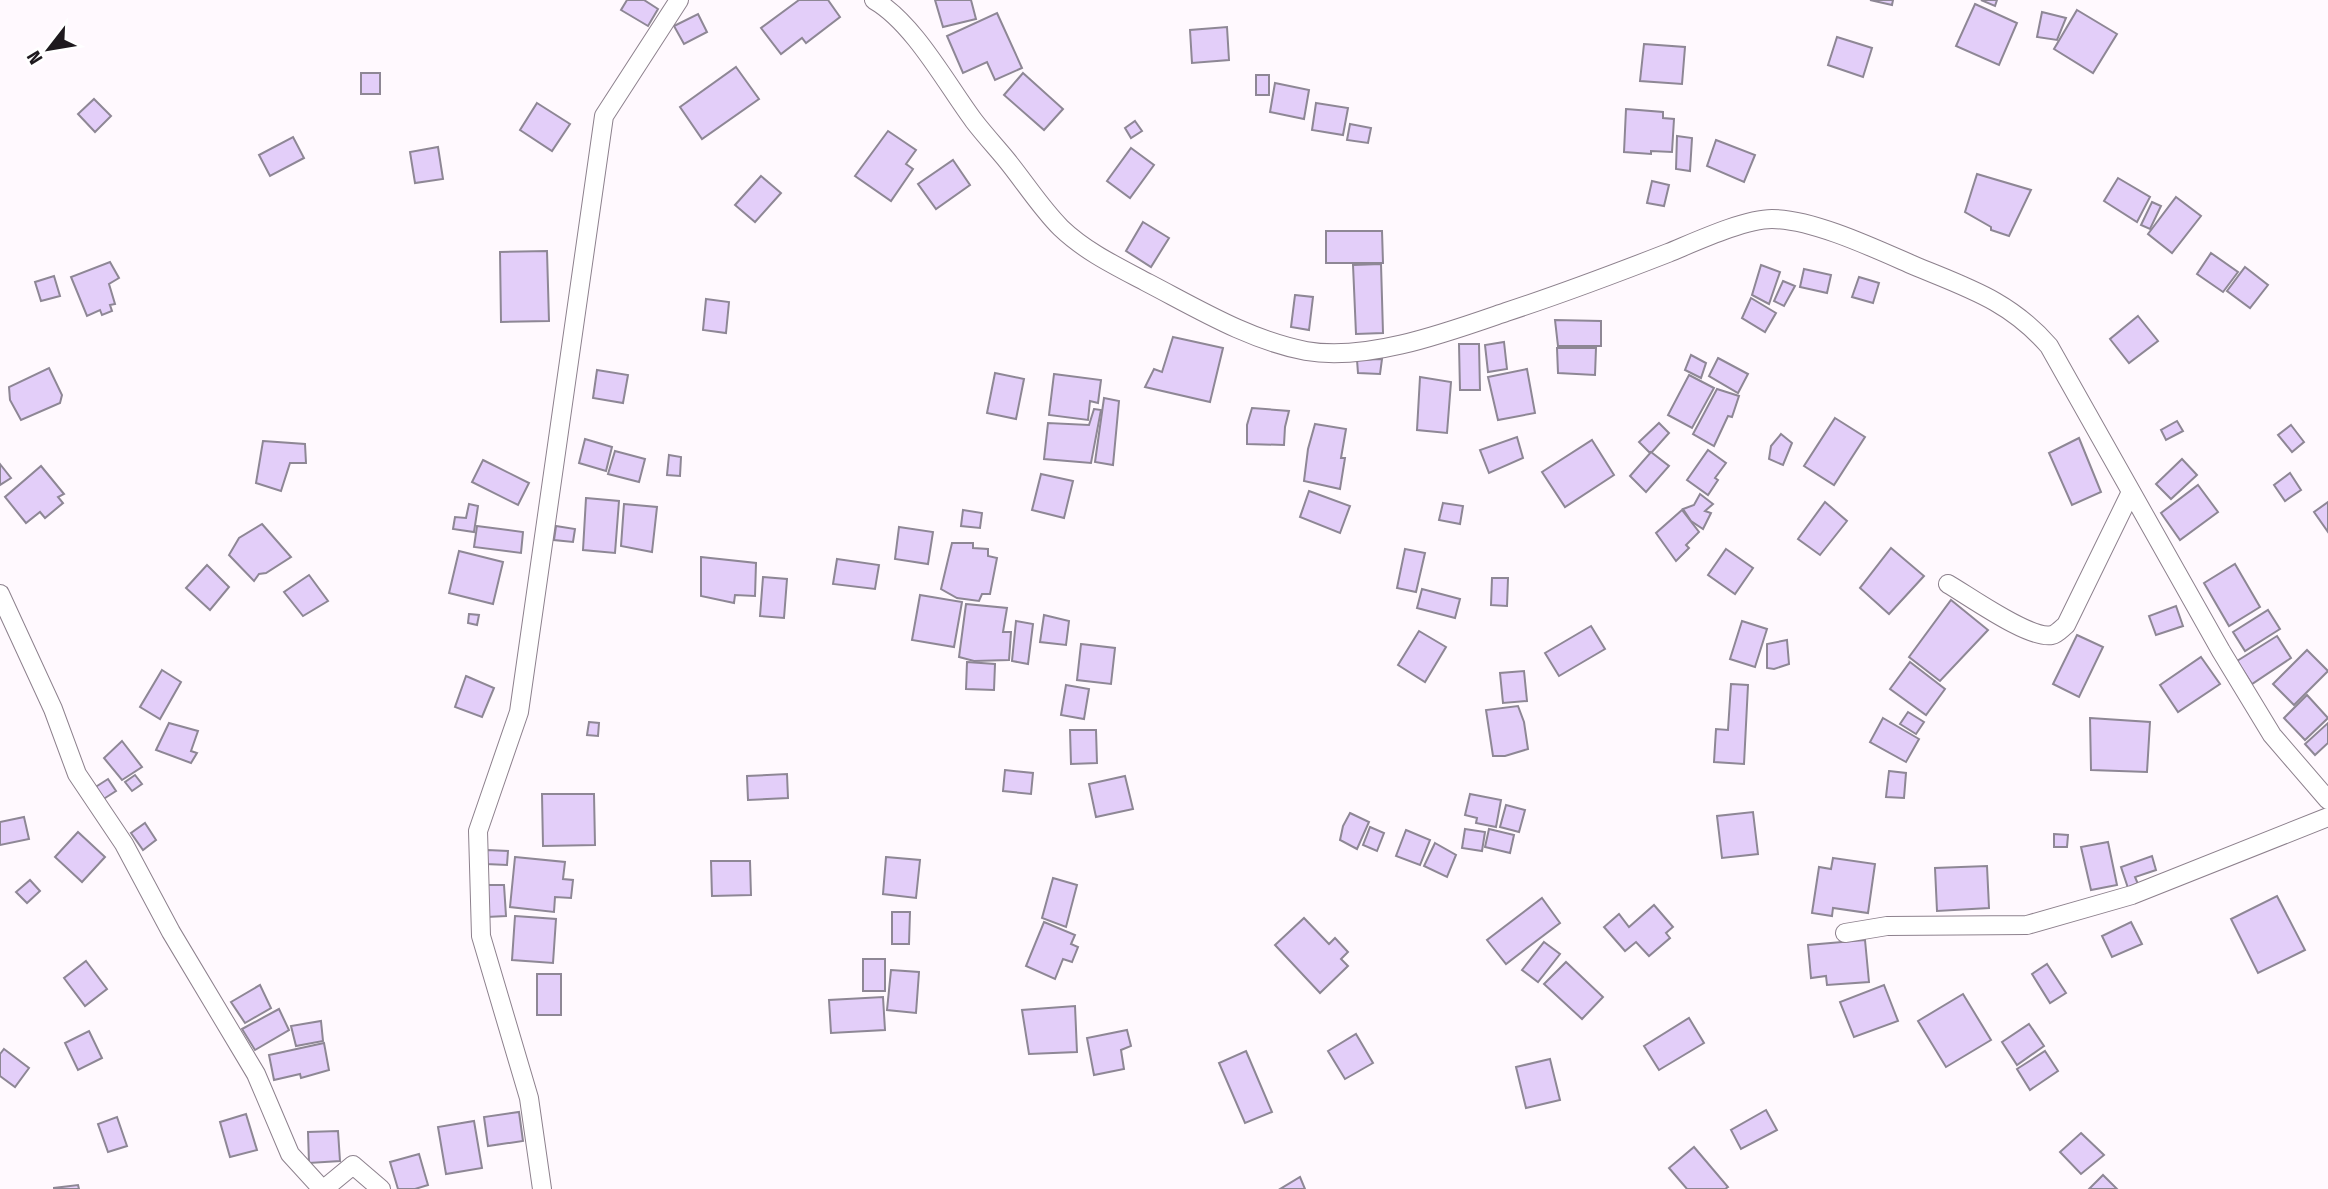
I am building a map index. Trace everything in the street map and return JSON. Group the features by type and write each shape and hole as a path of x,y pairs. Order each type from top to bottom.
{"street":[{"path":"542,1189 529,1098 481,936 478,831 519,712 604,116 679,0"},
{"path":"874,0 883,5 911,33 976,124 1062,228 1088,249 1115,265 1264,340 1307,351 1324,352 1398,345 1468,326 1750,223 1768,219 1786,220 1841,235 1992,298 2034,327 2049,346 2221,651 2272,735 2328,800"},
{"path":"1948,584 2015,624 2037,634 2052,635 2066,625 2132,492"},
{"path":"0,594 53,709 77,774 124,844 171,932 256,1074 290,1154 323,1189 353,1166 381,1189"},
{"path":"1845,933 1887,926 2027,925 2132,895 2328,817"}],"building":[{"path":"627,0 644,0 658,9 648,26 621,10"},
{"path":"799,0 828,0 840,17 806,43 802,38 781,54 761,28"},
{"path":"935,0 971,0 976,19 943,27"},
{"path":"1870,0 1893,0 1892,5"},
{"path":"1981,0 1997,0 1995,6"},
{"path":"1975,4 2017,23 1999,65 1956,46"},
{"path":"2077,10 2117,34 2093,73 2054,49"},
{"path":"2042,12 2066,18 2057,40 2037,37"},
{"path":"997,13 1022,68 995,80 987,62 963,73 947,36"},
{"path":"698,14 707,32 684,44 674,26"},
{"path":"1227,27 1229,60 1192,63 1190,30"},
{"path":"1837,37 1872,48 1863,77 1828,65"},
{"path":"1644,44 1685,47 1682,84 1640,81"},
{"path":"736,67 759,99 702,139 680,107"},
{"path":"361,73 380,73 380,94 361,94"},
{"path":"1023,73 1063,109 1044,130 1004,95"},
{"path":"1256,75 1269,75 1269,95 1256,95"},
{"path":"1275,83 1309,90 1304,119 1270,112"},
{"path":"94,99 111,116 95,132 78,114"},
{"path":"537,103 570,124 552,151 520,130"},
{"path":"1316,103 1348,108 1343,135 1312,130"},
{"path":"1626,109 1663,112 1663,118 1674,119 1672,152 1624,152"},
{"path":"1135,121 1142,131 1131,138 1125,128"},
{"path":"1350,124 1371,128 1368,143 1347,140"},
{"path":"888,131 916,150 906,164 913,169 891,201 855,176"},
{"path":"1677,136 1692,138 1690,171 1676,169"},
{"path":"293,137 304,158 270,176 259,155"},
{"path":"1716,140 1755,155 1744,182 1707,166"},
{"path":"438,147 443,179 415,183 410,152"},
{"path":"1131,148 1154,165 1130,198 1107,181"},
{"path":"953,160 970,185 936,209 918,184"},
{"path":"1977,174 2031,190 2009,236 1991,230 1991,227 1965,212"},
{"path":"761,176 781,193 755,222 735,205"},
{"path":"2118,178 2150,197 2137,222 2104,201"},
{"path":"1652,181 1669,185 1664,206 1647,203"},
{"path":"2176,197 2201,216 2172,253 2148,234"},
{"path":"2152,202 2161,206 2150,229 2141,225"},
{"path":"1143,222 1169,238 1151,267 1126,251"},
{"path":"1326,231 1382,231 1383,263 1326,263"},
{"path":"547,251 549,321 501,322 500,252"},
{"path":"2211,253 2238,272 2223,292 2197,274"},
{"path":"110,262 119,278 109,284 115,304 110,305 112,311 102,315 100,310 87,316 71,277"},
{"path":"1381,264 1383,333 1356,334 1353,265"},
{"path":"1761,265 1780,272 1769,304 1752,295"},
{"path":"2245,267 2268,285 2250,308 2227,291"},
{"path":"1804,269 1831,275 1827,293 1800,287"},
{"path":"54,276 60,296 41,301 35,282"},
{"path":"1859,277 1879,283 1873,303 1852,297"},
{"path":"1783,281 1795,286 1784,306 1774,301"},
{"path":"1295,295 1313,297 1309,330 1291,327"},
{"path":"1751,298 1776,313 1765,332 1742,318"},
{"path":"706,299 729,302 726,333 703,330"},
{"path":"2138,316 2158,341 2129,363 2110,339"},
{"path":"1555,320 1601,321 1601,346 1558,346"},
{"path":"1173,337 1223,348 1210,402 1145,387 1154,369 1162,372"},
{"path":"1504,342 1507,369 1488,372 1485,345"},
{"path":"1459,344 1479,344 1480,390 1460,390"},
{"path":"1557,348 1596,348 1595,375 1558,373"},
{"path":"1691,355 1706,363 1701,378 1685,370"},
{"path":"1718,358 1748,374 1738,393 1709,376"},
{"path":"1382,359 1380,374 1358,373 1357,360"},
{"path":"49,368 62,395 60,403 21,420 10,400 9,387"},
{"path":"1527,369 1535,413 1498,420 1488,377"},
{"path":"597,370 628,375 623,403 593,398"},
{"path":"995,373 1024,379 1016,419 987,413"},
{"path":"1054,374 1101,380 1098,403 1090,401 1088,420 1049,415"},
{"path":"1689,375 1714,388 1692,428 1668,415"},
{"path":"1420,377 1451,382 1447,433 1417,430"},
{"path":"1717,389 1739,396 1732,417 1728,416 1714,446 1693,434"},
{"path":"1104,398 1119,401 1113,465 1095,462"},
{"path":"1252,408 1289,411 1284,445 1247,444 1247,425"},
{"path":"1094,409 1101,410 1091,463 1044,459 1048,423 1089,425"},
{"path":"1835,418 1865,437 1834,485 1804,466"},
{"path":"2177,421 2183,431 2166,440 2161,430"},
{"path":"1659,423 1669,433 1649,452 1639,442"},
{"path":"1315,424 1346,429 1340,489 1304,481 1308,449"},
{"path":"2291,425 2304,442 2292,452 2278,435"},
{"path":"1781,434 1792,443 1783,465 1769,459 1771,446"},
{"path":"1517,437 1523,458 1489,473 1480,450"},
{"path":"2079,438 2101,492 2072,505 2049,453"},
{"path":"585,439 612,447 606,471 579,463"},
{"path":"1592,440 1614,475 1565,507 1542,472"},
{"path":"263,441 305,444 306,463 290,463 281,491 256,483"},
{"path":"1708,450 1726,463 1715,478 1718,480 1708,495 1687,480"},
{"path":"615,451 645,459 639,482 608,474"},
{"path":"1651,452 1669,466 1646,492 1630,476"},
{"path":"669,455 681,457 680,476 667,475"},
{"path":"2182,459 2197,475 2171,499 2156,484"},
{"path":"483,460 529,483 518,505 472,482"},
{"path":"0,464 11,478 0,485"},
{"path":"41,466 64,494 58,497 63,503 45,518 40,512 26,523 5,497"},
{"path":"2290,473 2301,490 2285,501 2274,485"},
{"path":"1041,474 1073,481 1064,518 1032,510"},
{"path":"2198,485 2218,512 2180,540 2161,513"},
{"path":"1309,491 1350,506 1340,533 1300,517"},
{"path":"1700,494 1713,504 1705,511 1711,513 1703,529 1691,521 1683,509 1694,505"},
{"path":"586,498 619,501 615,553 583,550"},
{"path":"1825,502 1847,521 1820,555 1798,539"},
{"path":"2328,502 2328,532 2314,512"},
{"path":"1443,503 1463,506 1460,524 1439,520"},
{"path":"469,504 478,506 474,532 453,529 455,517 466,518"},
{"path":"624,504 657,507 652,552 621,546"},
{"path":"963,510 982,513 980,528 961,526"},
{"path":"1682,510 1699,532 1686,545 1689,548 1676,561 1656,533"},
{"path":"262,524 291,557 266,573 259,574 254,581 229,555 239,538"},
{"path":"477,526 523,532 521,553 474,547"},
{"path":"556,526 575,529 573,542 554,540"},
{"path":"899,527 933,532 928,564 895,559"},
{"path":"952,543 973,543 973,548 988,549 988,556 997,558 990,594 982,594 979,601 957,598 941,589"},
{"path":"1891,548 1924,576 1889,614 1860,588"},
{"path":"1405,549 1425,553 1416,592 1397,588"},
{"path":"1726,549 1753,568 1735,594 1708,575"},
{"path":"459,551 503,562 493,604 449,593"},
{"path":"701,557 756,563 755,596 735,595 734,603 701,596"},
{"path":"837,559 879,565 875,589 833,584"},
{"path":"2235,564 2260,607 2229,626 2204,583"},
{"path":"207,565 229,587 210,610 186,588"},
{"path":"309,575 328,601 303,616 284,592"},
{"path":"763,577 787,579 784,618 760,616"},
{"path":"1492,578 1508,578 1507,606 1491,605"},
{"path":"1422,589 1460,599 1455,618 1417,608"},
{"path":"920,595 962,602 954,647 912,640"},
{"path":"1951,600 1988,630 1940,681 1909,657"},
{"path":"966,604 1007,608 1003,632 1011,632 1009,660 974,661 959,657"},
{"path":"2176,606 2183,626 2156,635 2149,616"},
{"path":"2268,610 2280,629 2245,651 2233,632"},
{"path":"469,614 479,615 477,625 468,623"},
{"path":"1044,615 1069,621 1066,645 1040,642"},
{"path":"1016,621 1033,624 1028,664 1012,661"},
{"path":"1742,621 1767,629 1755,667 1730,659"},
{"path":"1591,626 1605,649 1559,676 1545,653"},
{"path":"1419,631 1446,647 1425,682 1398,665"},
{"path":"2077,635 2103,647 2079,697 2053,684"},
{"path":"2277,636 2291,658 2252,684 2237,661"},
{"path":"1787,640 1789,664 1774,669 1767,668 1767,644"},
{"path":"1081,644 1115,648 1111,684 1077,680"},
{"path":"2307,650 2328,671 2294,705 2273,684"},
{"path":"2201,657 2220,684 2178,712 2160,685"},
{"path":"967,662 995,664 994,690 966,689"},
{"path":"1910,662 1945,689 1926,715 1890,689"},
{"path":"162,670 181,682 160,719 140,707"},
{"path":"1524,671 1527,701 1503,703 1500,673"},
{"path":"466,676 494,688 482,717 455,707"},
{"path":"1731,684 1748,685 1744,764 1714,762 1716,729 1728,730"},
{"path":"1066,685 1089,689 1084,719 1061,715"},
{"path":"2307,695 2328,718 2305,740 2284,718"},
{"path":"1518,706 1524,722 1528,749 1505,756 1493,756 1486,710"},
{"path":"1908,712 1924,722 1916,734 1900,724"},
{"path":"1883,718 1919,739 1906,762 1870,742"},
{"path":"2090,718 2150,722 2147,772 2091,770"},
{"path":"589,722 599,723 598,736 587,735"},
{"path":"169,723 198,731 191,751 197,753 191,763 156,750"},
{"path":"2328,723 2328,743 2315,755 2305,744"},
{"path":"1070,730 1096,730 1097,763 1071,764"},
{"path":"122,741 142,767 122,780 104,758"},
{"path":"1005,770 1033,773 1031,794 1003,791"},
{"path":"1889,771 1906,773 1904,798 1886,797"},
{"path":"787,774 788,798 748,800 747,776"},
{"path":"135,775 142,784 132,791 125,782"},
{"path":"1125,776 1133,809 1096,817 1089,784"},
{"path":"108,779 116,791 102,800 94,788"},
{"path":"542,794 594,794 595,845 543,846"},
{"path":"1470,794 1501,800 1496,827 1476,823 1477,818 1465,815"},
{"path":"1506,805 1525,810 1519,832 1500,827"},
{"path":"1753,812 1758,854 1722,858 1717,816"},
{"path":"1350,813 1369,822 1357,849 1340,840"},
{"path":"24,817 29,839 0,845 0,822"},
{"path":"145,823 156,840 143,850 131,833"},
{"path":"1370,827 1384,833 1377,851 1363,845"},
{"path":"1465,829 1485,832 1482,851 1462,848"},
{"path":"1489,829 1514,835 1510,853 1485,847"},
{"path":"1406,830 1430,840 1420,865 1396,856"},
{"path":"78,832 105,857 82,882 55,857"},
{"path":"2054,834 2068,835 2067,847 2054,847"},
{"path":"2108,842 2117,885 2091,890 2081,847"},
{"path":"1435,843 1456,855 1447,877 1424,866"},
{"path":"487,850 508,851 507,865 486,864"},
{"path":"2152,856 2156,870 2135,877 2138,884 2128,888 2121,867"},
{"path":"515,857 565,862 563,879 573,880 571,898 555,897 554,912 510,907"},
{"path":"886,857 920,860 916,898 883,894"},
{"path":"1833,858 1875,864 1868,913 1833,908 1832,916 1812,913 1819,867 1831,869"},
{"path":"711,861 750,861 751,895 712,896"},
{"path":"1987,866 1989,908 1937,911 1935,868"},
{"path":"1053,878 1077,885 1066,927 1042,918"},
{"path":"30,880 40,891 27,903 16,892"},
{"path":"485,885 504,885 506,916 487,917"},
{"path":"2277,896 2305,950 2258,973 2231,919"},
{"path":"1542,898 1560,923 1506,964 1487,940"},
{"path":"1654,905 1673,927 1666,933 1670,938 1649,956 1636,942 1625,951 1604,927 1619,914 1629,927"},
{"path":"892,912 910,912 909,944 892,944"},
{"path":"515,916 556,919 553,963 512,960"},
{"path":"1304,918 1329,944 1335,938 1348,952 1341,959 1348,966 1320,993 1275,945"},
{"path":"1044,922 1075,935 1071,944 1078,947 1072,962 1063,959 1055,979 1026,966"},
{"path":"2131,922 2142,944 2112,957 2102,936"},
{"path":"1865,940 1869,982 1827,985 1826,976 1811,978 1808,945"},
{"path":"1544,942 1560,954 1538,982 1522,970"},
{"path":"863,959 885,959 885,991 863,991"},
{"path":"86,961 107,989 85,1006 64,978"},
{"path":"1566,962 1603,997 1582,1019 1544,984"},
{"path":"2047,964 2066,993 2050,1003 2032,974"},
{"path":"891,970 919,972 916,1013 887,1010"},
{"path":"537,974 561,974 561,1015 537,1015"},
{"path":"260,985 271,1008 245,1023 231,1002"},
{"path":"1884,985 1898,1021 1854,1037 1840,1002"},
{"path":"1963,994 1991,1040 1946,1067 1918,1021"},
{"path":"883,997 885,1030 831,1033 829,1000"},
{"path":"1075,1006 1077,1052 1029,1054 1022,1010"},
{"path":"279,1009 289,1030 255,1050 242,1029"},
{"path":"1689,1018 1704,1043 1659,1070 1644,1046"},
{"path":"321,1021 323,1041 296,1046 291,1026"},
{"path":"2029,1024 2044,1046 2017,1065 2002,1042"},
{"path":"1127,1030 1131,1046 1121,1050 1124,1069 1094,1075 1087,1038"},
{"path":"89,1031 102,1058 78,1070 65,1043"},
{"path":"1356,1034 1373,1063 1345,1079 1328,1051"},
{"path":"324,1043 329,1070 301,1078 300,1074 274,1080 269,1055"},
{"path":"4,1049 29,1068 15,1087 0,1076 0,1054"},
{"path":"1246,1051 1272,1112 1245,1123 1219,1063"},
{"path":"2045,1051 2058,1071 2030,1090 2017,1069"},
{"path":"1550,1059 1560,1100 1526,1108 1516,1067"},
{"path":"1766,1110 1777,1130 1741,1149 1731,1130"},
{"path":"519,1112 523,1141 488,1146 484,1117"},
{"path":"246,1114 257,1150 230,1157 220,1122"},
{"path":"117,1117 127,1146 108,1152 98,1124"},
{"path":"474,1121 482,1168 446,1174 438,1127"},
{"path":"338,1131 340,1161 309,1163 308,1132"},
{"path":"2081,1133 2104,1155 2081,1174 2060,1152"},
{"path":"1694,1147 1728,1187 1687,1189 1669,1168"},
{"path":"419,1154 428,1185 415,1189 398,1189 390,1162"},
{"path":"2103,1175 2117,1189 2089,1189"},
{"path":"1300,1177 1305,1189 1280,1189"},
{"path":"78,1185 79,1189 54,1189 54,1188"}]}
